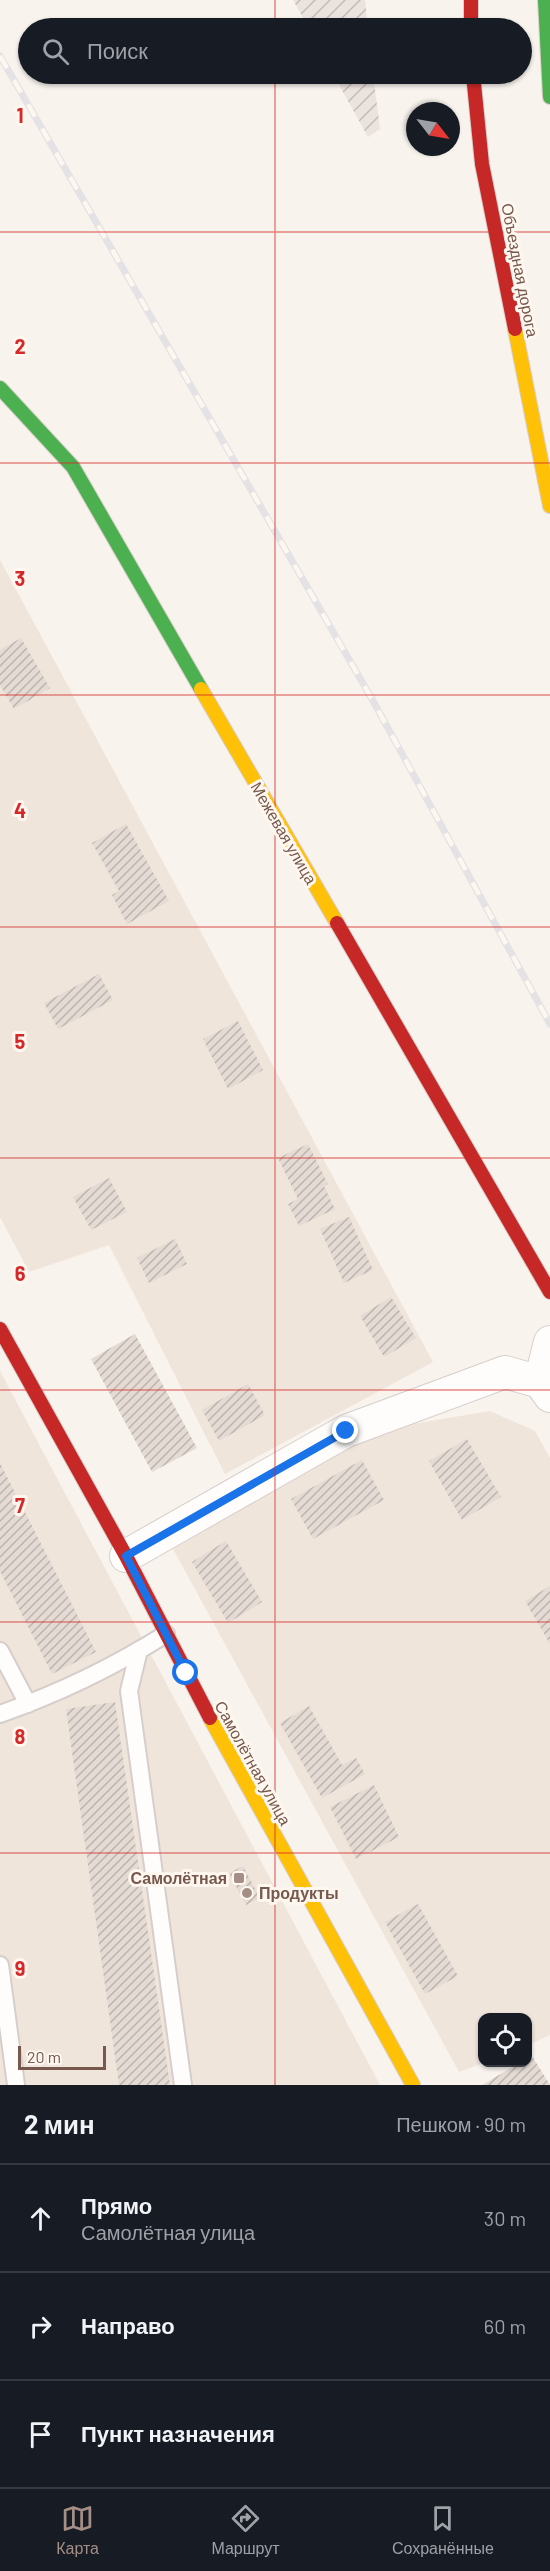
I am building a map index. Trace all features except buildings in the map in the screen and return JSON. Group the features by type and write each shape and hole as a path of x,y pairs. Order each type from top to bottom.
{"main road":[{"path":"471,0 471,18"},
{"path":"545,0 545,45 550,97"},
{"name":"Объездная дорога","path":"474,84 482,164 550,506"},
{"name":"Межевая улица","path":"0,388 73,467 550,1292"},
{"name":"Самолётная улица","path":"0,1329 413,2085"}],"street":[{"path":"126,1556 346,1431 504,1372 545,1389 550,1342"}],"lane":[{"path":"0,1714 28,1704 139,1650 166,1634"},
{"path":"139,1650 129,1691 183,2085"},
{"path":"0,1651 28,1704"},
{"path":"0,1965 15,2085"}],"shaded area":[{"path":"293,0 365,0 367,18 303,18"},
{"path":"339,84 374,84 380,129 368,137"},
{"path":"0,560 433,1362 225,1474 109,1245 29,1272 0,1217"},
{"path":"0,1371 380,2085 0,2085"},
{"path":"490,1411 535,1431 550,1458 550,2035 532,2043 532,2013 478,2013 478,2065 459,2072 173,1549 371,1431"}],"railway":[{"path":"0,56 372,699 550,1024"}],"traffic: fast":[{"path":"545,0 550,97"},
{"path":"0,388 73,467 201,689"}],"traffic: slow":[{"path":"515,329 550,506"},
{"path":"201,689 337,923"},
{"path":"210,1718 413,2085"}],"traffic: jam":[{"path":"471,0 471,18"},
{"path":"474,84 482,164 515,329"},
{"path":"337,923 550,1292"},
{"path":"0,1329 126,1556 210,1718"}],"place":[{"name":"Самолётная","path":"239,1878"},
{"name":"Продукты","path":"247,1893"}],"route":[{"path":"186,1673 126,1556 346,1431"}]}
